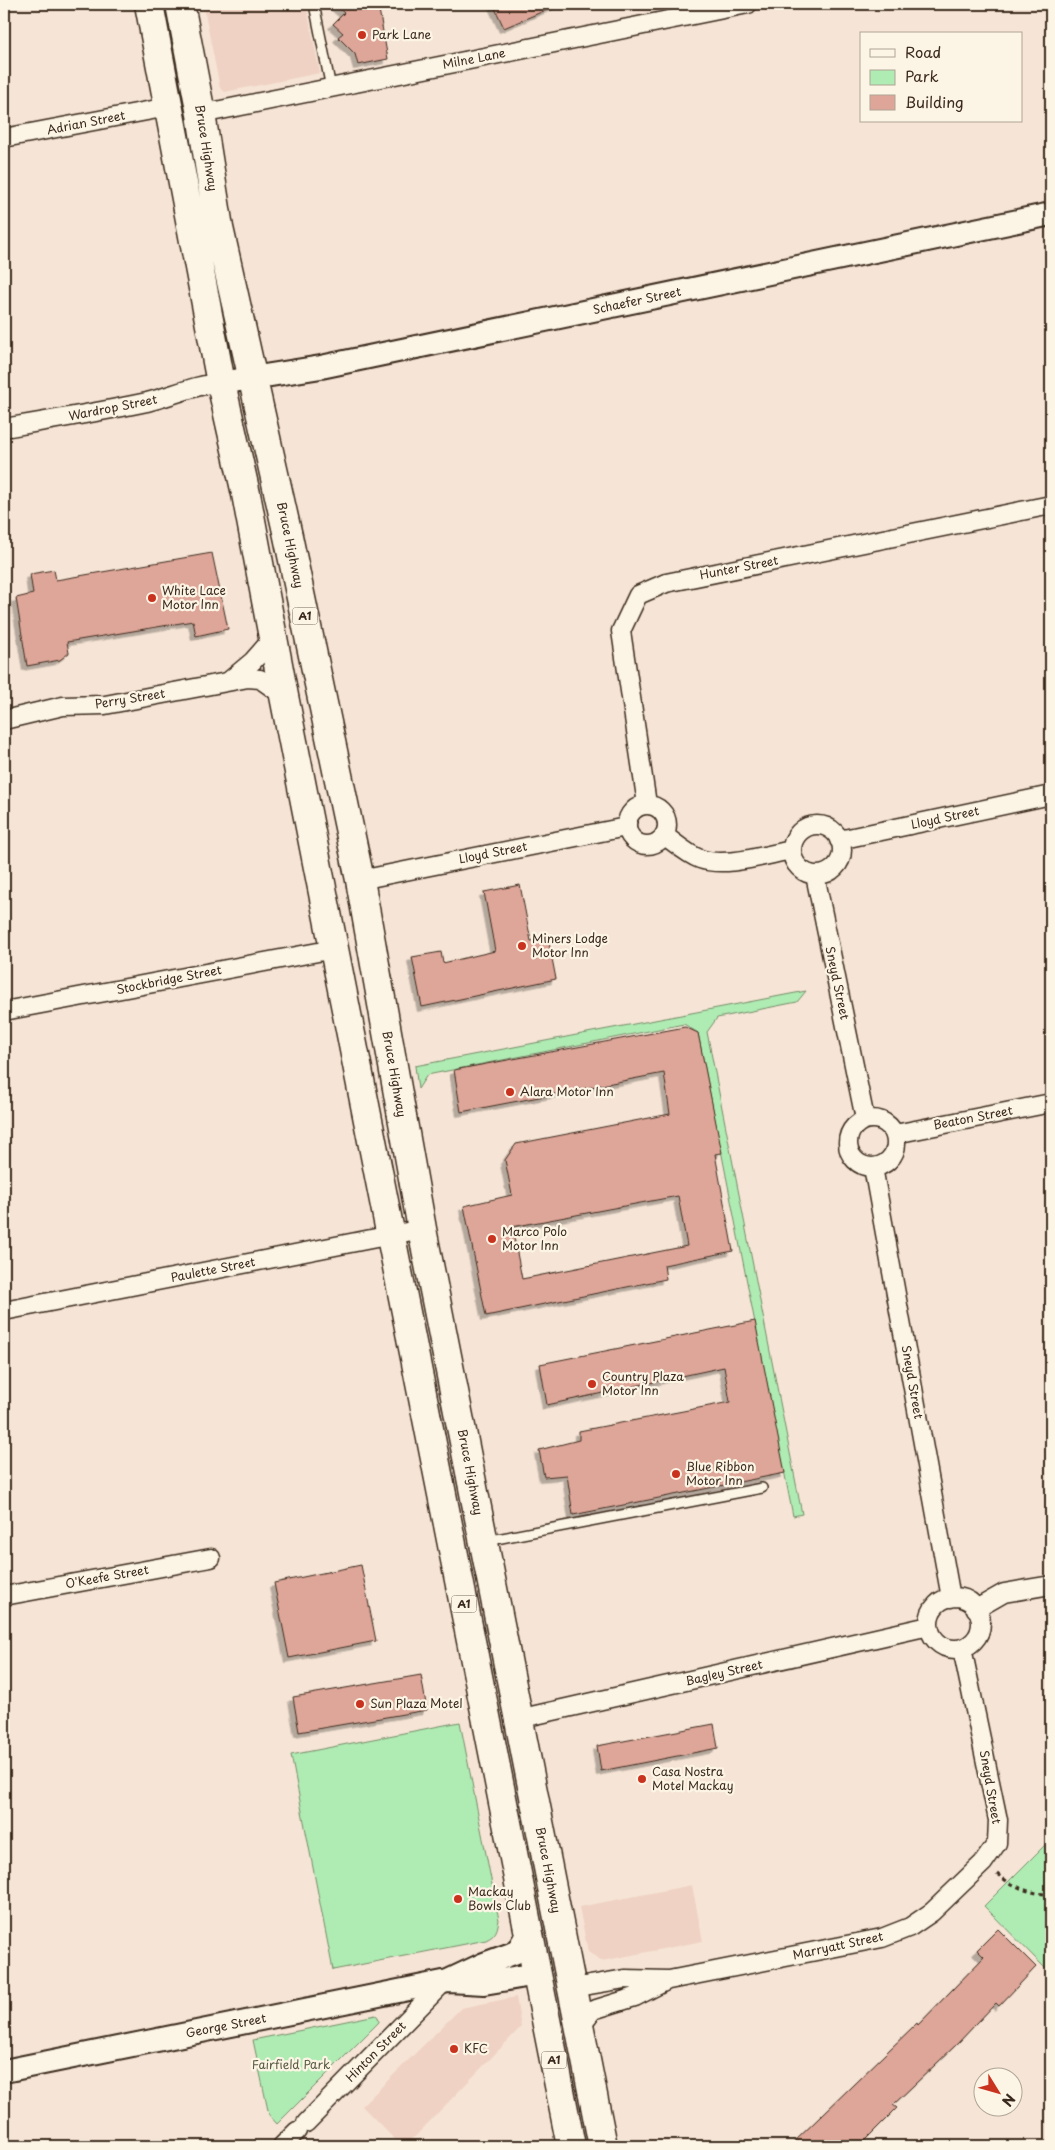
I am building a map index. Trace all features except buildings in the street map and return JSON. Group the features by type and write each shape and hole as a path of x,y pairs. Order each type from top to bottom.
{"highway":[{"name":"A1","path":"149,4 221,383 246,494 390,1235 571,2146"},
{"name":"Bruce Highway","path":"180,4 201,114 219,228 288,536 360,880 422,1229 603,2146"},
{"path":"520,1729 520,1798 549,1946 544,1967 537,1974"},
{"path":"572,1988 560,2017 579,2118 581,2146"}],"street":[{"name":"Milne Lane","path":"201,114 748,4"},
{"name":"Adrian Street","path":"4,138 168,107"},
{"name":"Schaefer Street","path":"221,383 321,367 1051,214"},
{"name":"Wardrop Street","path":"4,428 134,405 174,396 205,384 221,383"},
{"name":"Hunter Street","path":"647,804 621,630 638,595 666,583 1051,505"},
{"name":"Perry Street","path":"227,683 247,667 273,638"},
{"name":"Perry Street","path":"4,720 64,706 106,705 248,678 260,679 284,696"},
{"name":"Lloyd Street","path":"839,840 1051,795"},
{"path":"647,804 660,808 664,814 667,828 664,835 654,844 639,844 628,834 626,827 630,813 634,808 647,804"},
{"path":"811,826 828,828 834,832 842,849 839,861 831,871 815,875 802,870 796,865 792,850 799,833 811,826"},
{"name":"Lloyd Street","path":"360,880 626,827"},
{"path":"664,835 686,852 714,862 726,862 792,850"},
{"name":"Sneyd Street","path":"815,875 865,1120"},
{"name":"Stockbridge Street","path":"4,1011 334,949"},
{"name":"Beaton Street","path":"895,1134 1051,1103"},
{"path":"876,1119 884,1122 895,1134 894,1154 882,1165 873,1167 864,1165 856,1161 851,1155 848,1147 849,1136 852,1129 865,1120 876,1119"},
{"name":"Sneyd Street","path":"873,1167 952,1598"},
{"name":"Paulette Street","path":"4,1311 422,1229"},
{"name":"O'Keefe Street","path":"4,1596 211,1558"},
{"path":"976,1609 1004,1593 1051,1585"},
{"path":"952,1598 962,1598 970,1602 976,1609 981,1621 980,1629 970,1644 962,1648 947,1648 939,1644 933,1637 929,1626 935,1607 942,1601 952,1598"},
{"name":"Bagley Street","path":"520,1729 929,1626"},
{"name":"Sneyd Street","path":"962,1648 998,1820 996,1843 984,1863"},
{"name":"Marryatt Street","path":"572,1988 625,1979 669,1980 882,1938 910,1927 932,1912 984,1863"},
{"name":"George Street","path":"4,2070 447,1981 514,1953 520,1947 529,1931"},
{"name":"George Street","path":"447,1981 484,1984 537,1974"},
{"name":"Marryatt Street","path":"579,2027 593,2010 635,1997 669,1980"},
{"name":"Hinton Street","path":"282,2146 447,1981"}],"lane":[{"path":"314,4 331,88"},
{"path":"484,1541 762,1488"}],"path":[{"path":"984,1863 1001,1877 1024,1890 1041,1895 1051,1894"}],"shaded area":[{"path":"203,4 306,4 320,73 225,92 220,88"},
{"path":"692,1885 703,1941 602,1961 588,1952 579,1907"},
{"path":"516,1997 521,2027 406,2146 401,2146 362,2106 461,2008"}],"green space":[{"path":"806,991 797,1002 717,1018 707,1032 802,1514 793,1516 698,1033 684,1024 427,1075 418,1089 415,1066"},
{"name":"Mackay Bowls Club","path":"460,1722 499,1920 496,1932 486,1940 333,1970 291,1755"},
{"path":"1051,1839 1051,1962 1045,1968 984,1906"},
{"name":"Fairfield Park","path":"376,2015 379,2022 277,2124 269,2115 253,2040"}],"place":[{"name":"Park Lane","path":"362,35"},
{"name":"White Lace Motor Inn","path":"152,598"},
{"name":"Miners Lodge Motor Inn","path":"522,946"},
{"name":"Alara Motor Inn","path":"510,1092"},
{"name":"Marco Polo Motor Inn","path":"492,1239"},
{"name":"Country Plaza Motor Inn","path":"592,1384"},
{"name":"Blue Ribbon Motor Inn","path":"676,1474"},
{"name":"Sun Plaza Motel","path":"360,1704"},
{"name":"Casa Nostra Motel Mackay","path":"642,1779"},
{"name":"Mackay Bowls Club","path":"458,1899"},
{"name":"KFC","path":"454,2049"}]}
